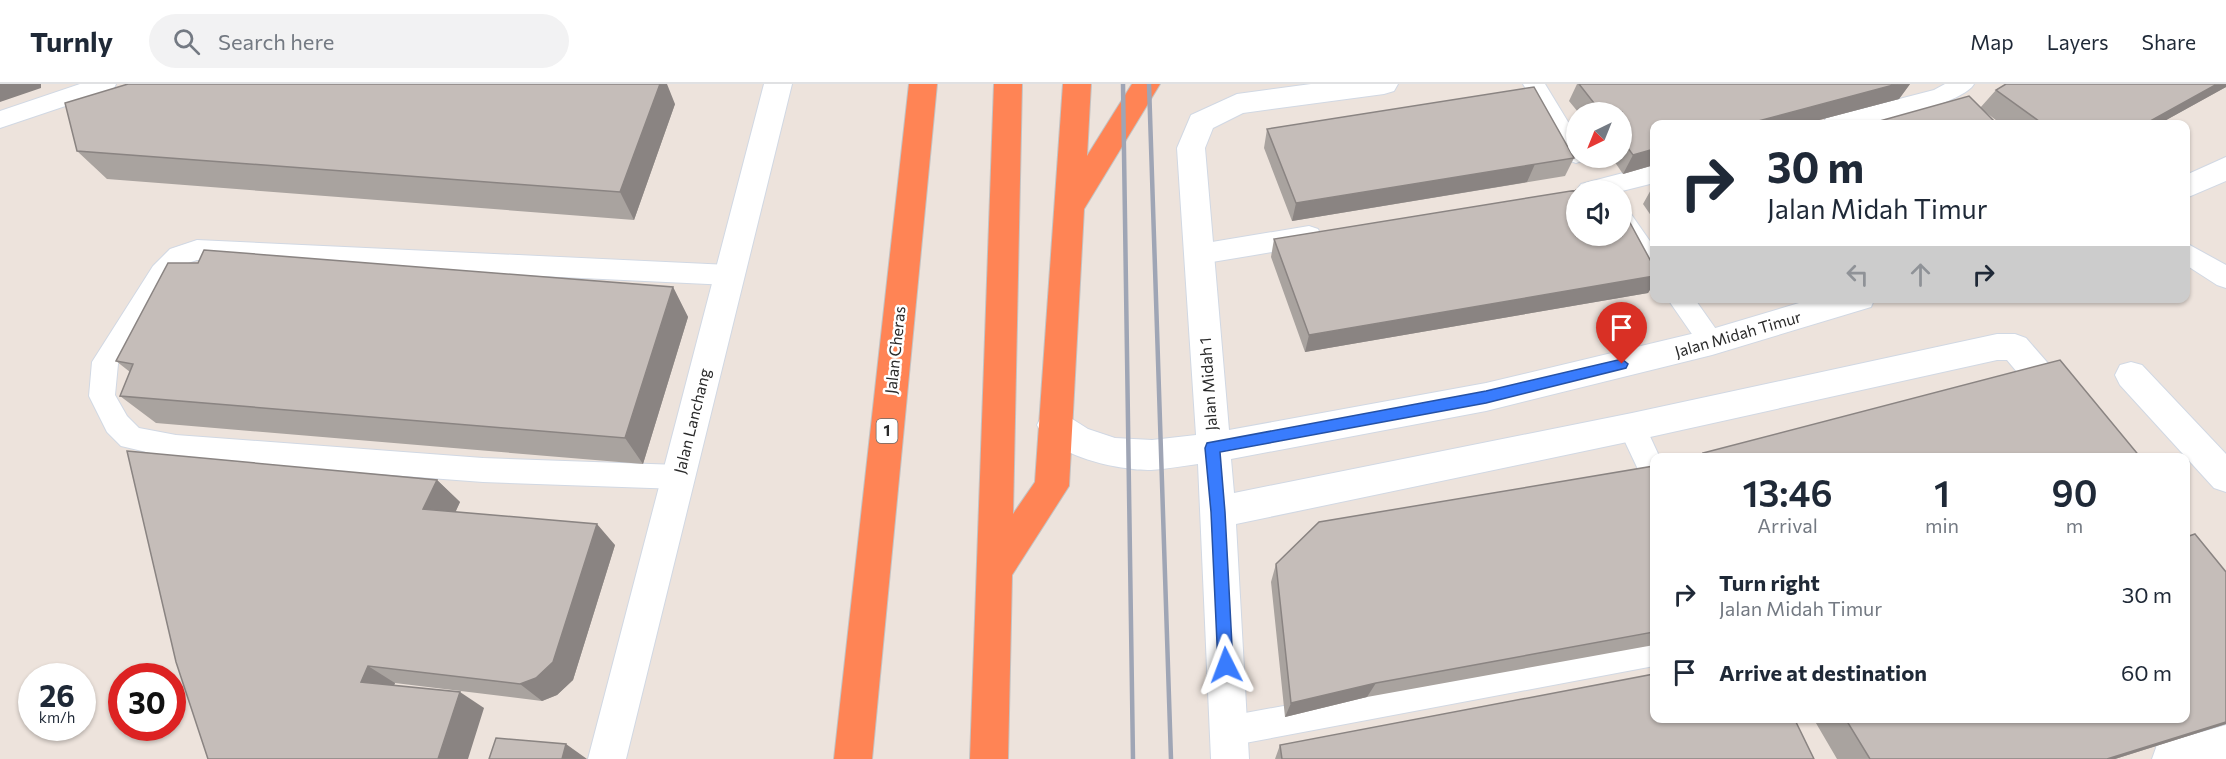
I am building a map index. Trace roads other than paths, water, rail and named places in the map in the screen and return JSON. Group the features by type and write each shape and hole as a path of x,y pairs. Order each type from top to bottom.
{"highway":[{"path":"905,84 921,99"},
{"path":"989,759 1008,84"},
{"path":"995,570 1052,486 1077,84"},
{"path":"1070,208 1146,84"},
{"name":"Jalan Cheras","path":"853,759 921,99"}],"street":[{"name":"Jalan Lanchang","path":"608,759 778,84"},
{"name":"Jalan Midah 1","path":"1230,745 1218,512 1191,148 1201,122 1236,104 1384,84"},
{"path":"2190,186 2226,168"},
{"name":"Jalan Midah Timur","path":"1054,425 1077,440 1115,453 1152,456 1212,448 1486,397 1712,342 1843,303"},
{"path":"1218,512 1632,427 1986,349 2015,347 2106,453"},
{"path":"2131,375 2226,477"},
{"path":"2171,759 2226,744"}],"lane":[{"path":"0,120 105,84"},
{"path":"1534,84 1566,138"},
{"path":"1850,120 1942,97 1963,84"},
{"path":"1630,180 1650,175"},
{"path":"1200,254 1330,233"},
{"path":"1632,235 1650,260"},
{"path":"679,477 483,470 176,447 131,438 117,424 102,396 105,362 162,273 179,256 197,250 729,275"},
{"path":"2190,256 2226,278"},
{"path":"1683,303 1712,342"},
{"path":"1632,427 1650,465"},
{"path":"1230,745 1650,653"}],"railway":[{"path":"1123,84 1133,759"},
{"path":"1149,84 1171,759"}]}
